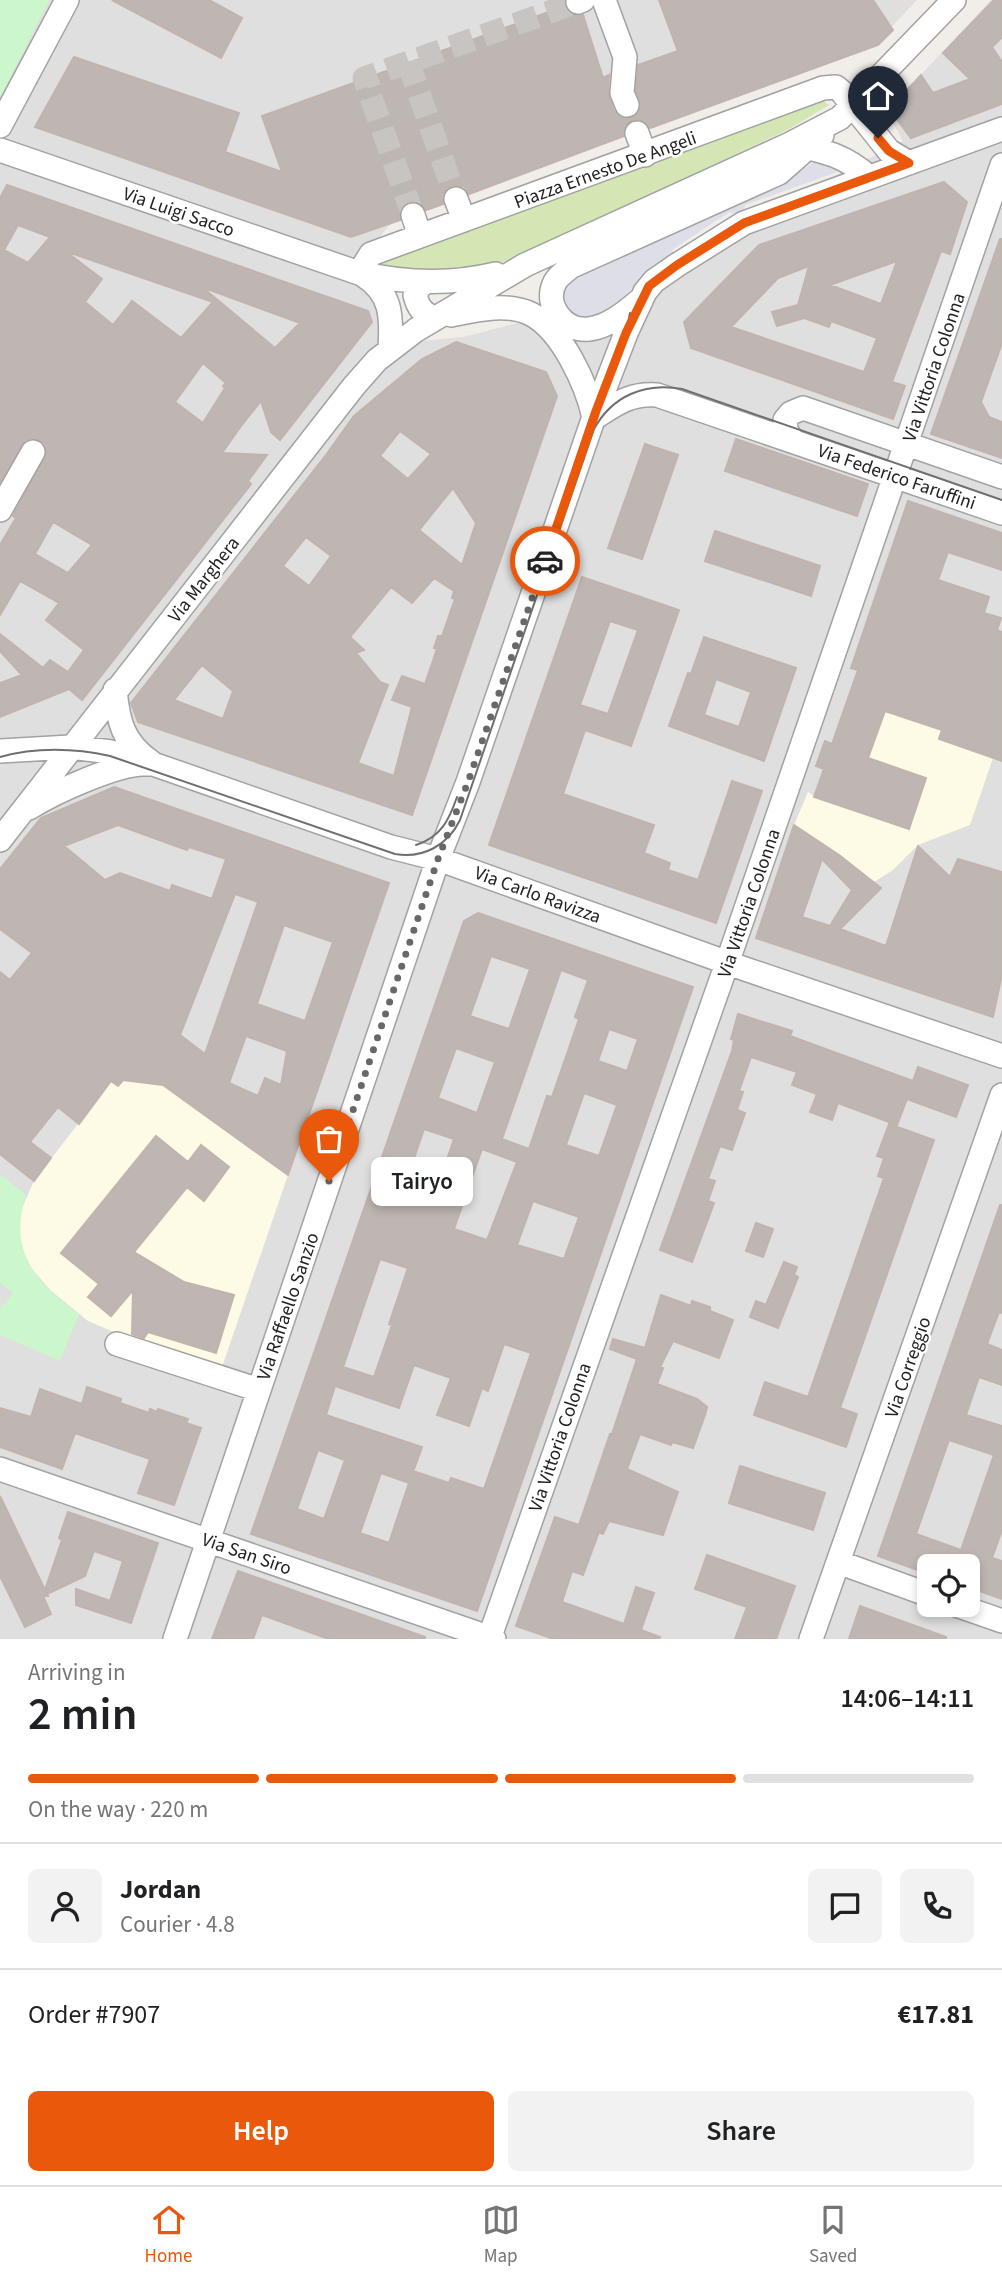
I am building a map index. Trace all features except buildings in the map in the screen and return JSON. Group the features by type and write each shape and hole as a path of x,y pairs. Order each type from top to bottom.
{"street":[{"path":"0,126 67,0"},
{"path":"604,0 625,57 622,93 627,105"},
{"path":"390,349 434,318 525,265 799,146 846,112 954,0"},
{"name":"Piazza Ernesto De Angeli","path":"359,273 371,254 417,225 460,209 645,155 823,88 835,87 846,112 889,151 909,163"},
{"path":"594,418 642,298 649,286 660,276 744,223 1002,129"},
{"path":"637,133 645,155"},
{"path":"799,146 836,155 856,165 869,177"},
{"path":"642,298 601,326 580,330 557,315 552,293 558,277 570,267 767,179 788,167 799,146"},
{"name":"Via Luigi Sacco","path":"0,150 359,273"},
{"name":"Via Vittoria Colonna","path":"491,1639 728,962 1002,165"},
{"path":"359,273 426,282 480,278 525,265"},
{"path":"359,273 375,283 383,295 391,318 390,349"},
{"path":"426,282 419,287 415,295 418,306 425,314 434,318 491,309 515,310 530,314 550,328 584,384 594,418"},
{"name":"Via Marghera","path":"0,840 354,386 390,349"},
{"name":"Via Federico Faruffini","path":"594,418 626,398 640,393 656,394 1002,513"},
{"name":"Via Federico Faruffini","path":"792,440 786,430 785,420 803,408 1002,477"},
{"name":"Via Raffaello Sanzio","path":"175,1639 438,859 468,782 594,418"},
{"path":"0,510 33,452"},
{"path":"115,690 121,728 136,750 153,764"},
{"name":"Via Carlo Ravizza","path":"0,751 71,747 111,752 153,764 391,847 438,859 1002,1056"},
{"name":"Via Marghera","path":"21,814 44,799 103,774 136,763 153,764"},
{"name":"Via Correggio","path":"811,1639 1002,1095"},
{"path":"117,1344 259,1390"},
{"name":"Via San Siro","path":"0,1469 491,1639"},
{"path":"838,1562 917,1591"},
{"path":"980,1614 1002,1622"}],"shaded area":[{"path":"0,0 917,0 879,40 395,218 363,258 392,347 70,746 0,749"},
{"path":"991,0 1002,0 1002,1639 0,1639 0,752 68,749 400,343 463,337 670,284 762,213 903,141 887,111"},
{"path":"817,160 846,169 745,205 743,212 737,215 730,212 672,250 674,254 602,314 582,317 566,310 560,293 568,280 789,179"},
{"path":"862,635 993,758 970,825 918,845 893,870 874,882 839,854 794,825 808,792 814,796 824,769 816,766 825,741 833,743 858,670 851,668"},
{"path":"111,1081 163,1085 288,1175 222,1367 116,1333 88,1321 50,1290 32,1269 23,1251 18,1228 21,1210 34,1181"}],"green space":[{"path":"0,0 49,0 0,98"},
{"path":"817,97 829,105 789,129 515,258 476,270 435,275 375,266 389,253"},
{"path":"0,1174 26,1195 20,1232 29,1263 49,1290 79,1314 60,1361 0,1335 0,1309 13,1293 0,1283"}],"tunnel":[{"path":"413,215 364,78 578,2"},
{"path":"408,62 456,199"}],"tram line":[{"path":"626,333 630,313"},
{"path":"0,757 55,750 110,756 395,854 425,852 449,837 460,820 594,429 601,418 620,400 643,390 668,387 682,389 1002,500"},
{"path":"416,845 425,842 443,827 457,797"}],"way so far":[{"path":"329,1181 446,834 468,782 545,561"}],"place":[{"name":"Tairyo","path":"329,1181"}],"route":[{"path":"545,561 596,411 645,292 654,281 744,223 909,163 889,151 878,138"}]}
